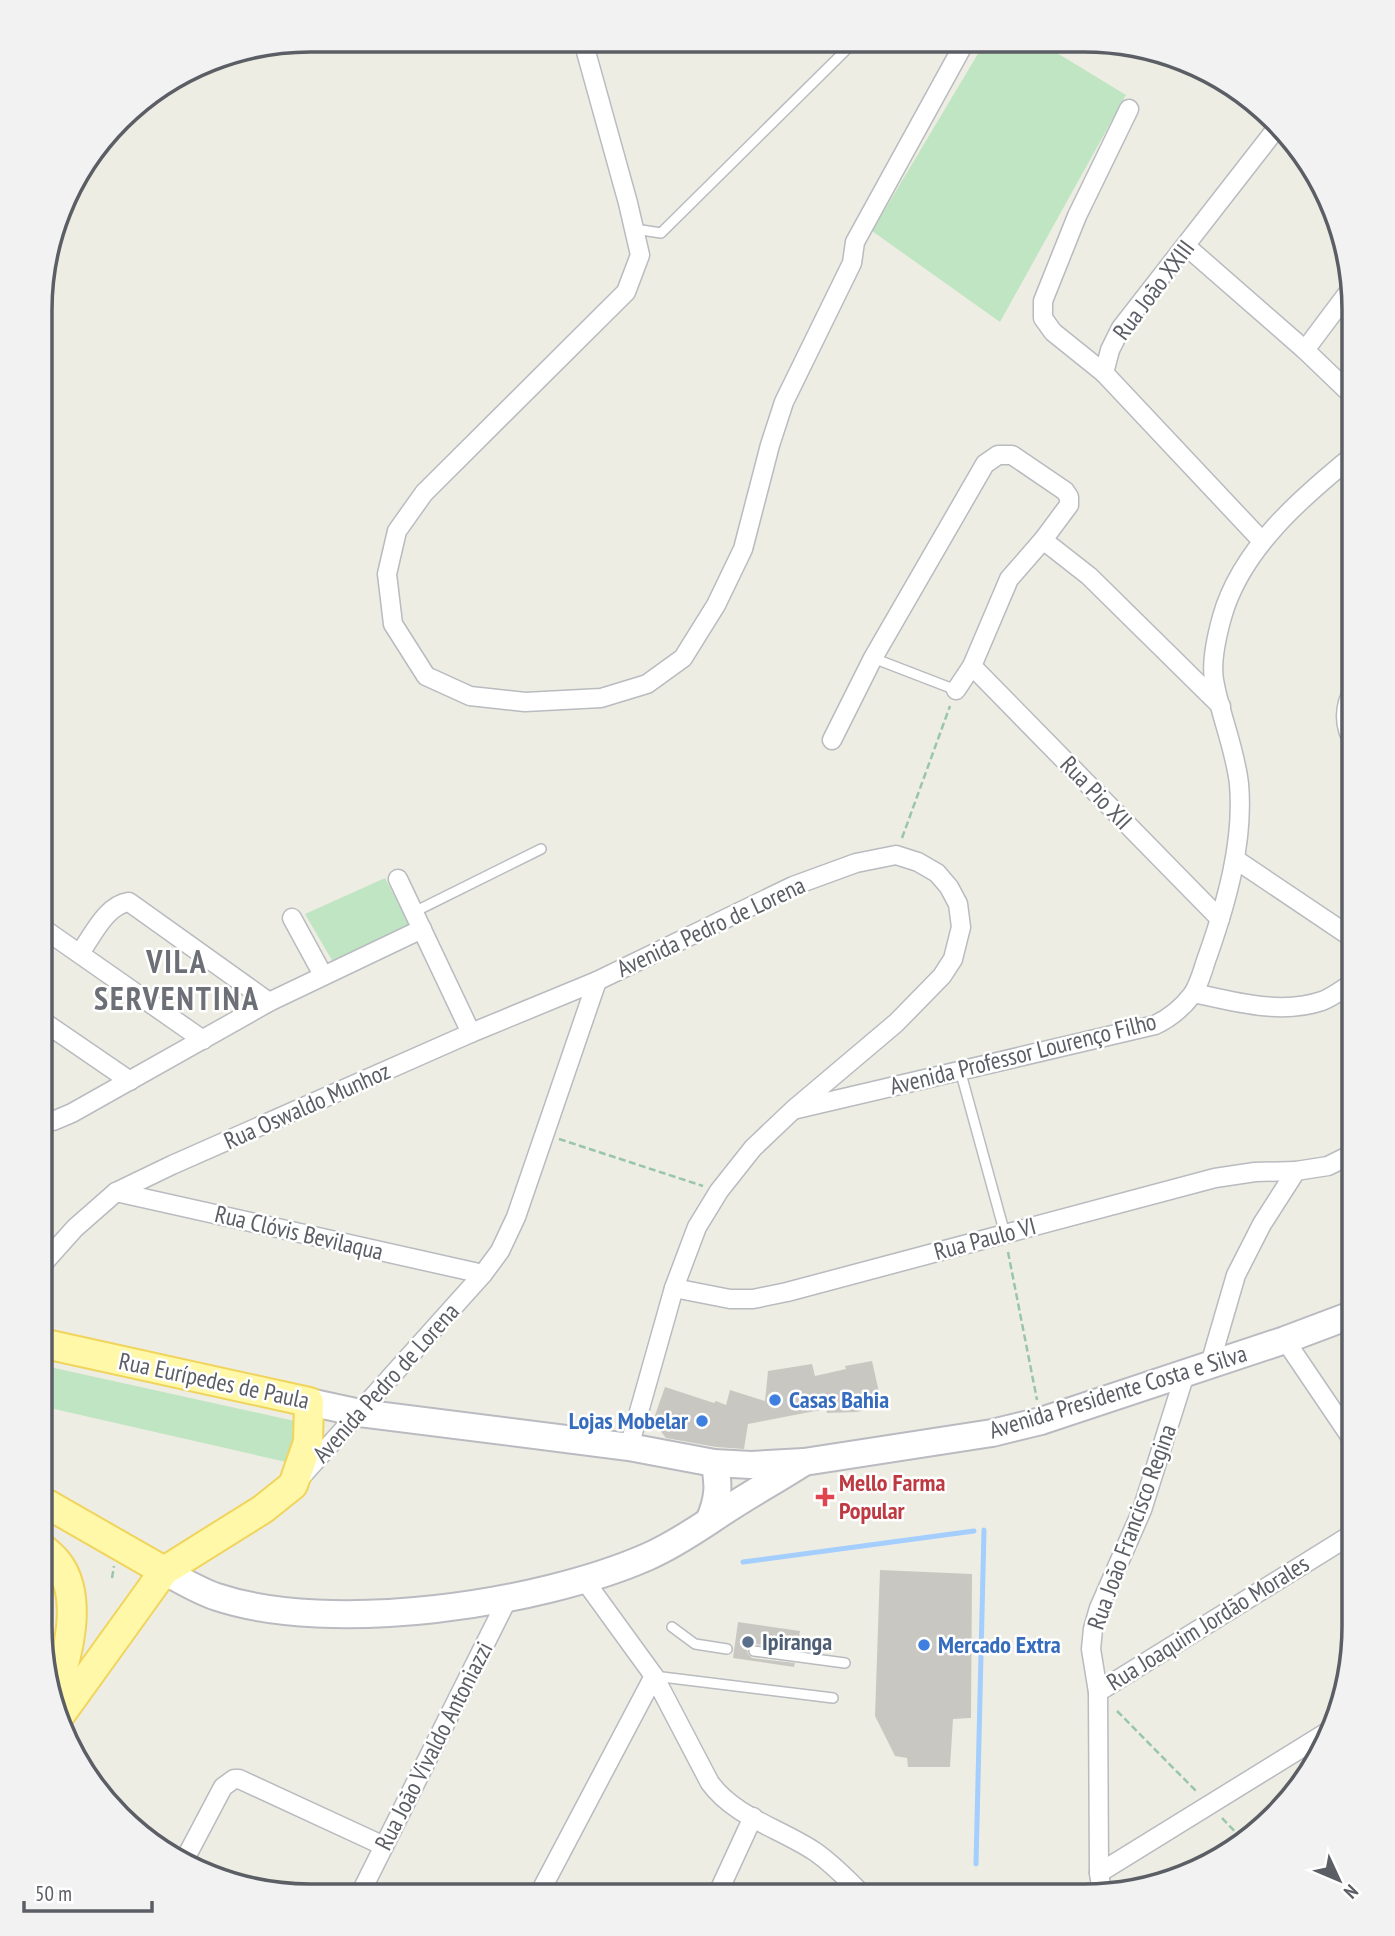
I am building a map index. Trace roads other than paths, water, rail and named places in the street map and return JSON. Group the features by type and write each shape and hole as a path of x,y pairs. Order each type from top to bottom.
{"main road":[{"name":"Rua Eurípedes de Paula","path":"52,1345 309,1402"},
{"name":"Avenida Pedro de Lorena","path":"164,1572 262,1509 293,1485 308,1442 309,1402"},
{"path":"52,1507 164,1572 66,1707"},
{"path":"52,1557 60,1565 69,1587 70,1637 58,1681"}],"street":[{"path":"586,52 640,255 626,292 424,493 397,531 387,574 393,624 426,676 470,696 524,702 601,698 647,684 683,658 716,605 743,549 784,402 852,263 855,242 960,52"},
{"path":"1129,109 1077,216 1043,301 1043,318 1053,332 1104,373 1262,541"},
{"name":"Rua João XXIII","path":"1104,373 1110,350 1121,328 1272,134"},
{"path":"1186,246 1342,386"},
{"path":"1305,350 1342,301"},
{"path":"832,740 873,658 985,464 998,455 1012,455 1065,491 1069,497 1069,505 1009,579 972,666 956,690"},
{"name":"Avenida Professor Lourenço Filho","path":"793,1110 1156,1025 1181,1009 1194,993 1220,919 1235,859 1241,818 1233,746 1213,677 1222,619 1230,594 1246,562 1262,541 1342,466"},
{"path":"1043,540 1088,576 1221,706"},
{"name":"Rua Pio XII","path":"972,666 1220,919"},
{"name":"Avenida Pedro de Lorena","path":"293,1485 483,1274 500,1251 516,1217 597,981 793,886 856,863 896,855 918,862 937,873 958,904 961,927 953,959 942,976 897,1023 793,1110"},
{"path":"1235,859 1342,931"},
{"path":"398,879 471,1033"},
{"path":"80,953 108,913 119,904 129,902 268,1002"},
{"path":"292,918 323,975"},
{"path":"52,1121 130,1081 418,920"},
{"path":"52,934 203,1040"},
{"name":"Rua Oswaldo Munhoz","path":"52,1254 75,1228 116,1192 471,1033 597,981"},
{"path":"1194,993 1256,1006 1290,1007 1323,1001 1342,989"},
{"path":"52,1028 130,1081"},
{"path":"629,1447 674,1288 697,1227 719,1191 753,1148 793,1110"},
{"name":"Rua Paulo VI","path":"674,1288 730,1299 753,1299 1215,1178 1255,1172 1296,1171 1328,1166 1342,1159"},
{"path":"1210,1364 1236,1275 1262,1224 1296,1171"},
{"name":"Rua Clóvis Bevilaqua","path":"116,1192 483,1274"},
{"name":"Avenida Presidente Costa e Silva","path":"164,1572 216,1597 280,1611 332,1614 384,1612 466,1605 508,1598 585,1581 665,1549 804,1462 992,1433 1041,1420 1185,1374 1342,1319"},
{"path":"1285,1340 1342,1424"},
{"name":"Rua João Francisco Regina","path":"1101,1883 1098,1692 1091,1648 1096,1619 1142,1510 1185,1374"},
{"name":"Rua Eurípedes de Paula","path":"309,1402 360,1413 629,1447 714,1463 751,1465 804,1462"},
{"path":"709,1521 716,1506 718,1488 714,1463"},
{"name":"Rua Joaquim Jordão Morales","path":"1098,1692 1342,1540"},
{"path":"585,1581 654,1676 710,1783 719,1795 732,1807 814,1852 850,1884"},
{"name":"Rua João Vivaldo Antoniazzi","path":"369,1884 384,1846 508,1598"},
{"path":"544,1884 654,1676"},
{"path":"1099,1873 1317,1739"},
{"path":"189,1853 223,1787 234,1779 384,1846"},
{"path":"723,1884 753,1817"}],"lane":[{"path":"635,229 661,233 844,52"},
{"path":"873,658 956,690"},
{"path":"418,920 541,849"},
{"path":"960,1070 1005,1234"},
{"path":"672,1627 695,1644 727,1649"},
{"path":"754,1651 845,1664"},
{"path":"654,1676 833,1698"}],"waterway":[{"path":"976,1864 984,1530"},
{"path":"743,1562 974,1531"}],"place":[{"name":"Casas Bahia","path":"775,1400"},
{"name":"Lojas Mobelar","path":"702,1421"},
{"name":"Mello Farma Popular","path":"825,1497"},
{"name":"Ipiranga","path":"748,1642"},
{"name":"Mercado Extra","path":"924,1645"}],"district":[{"name":"VILA SERVENTINA","path":"177,980"}]}
